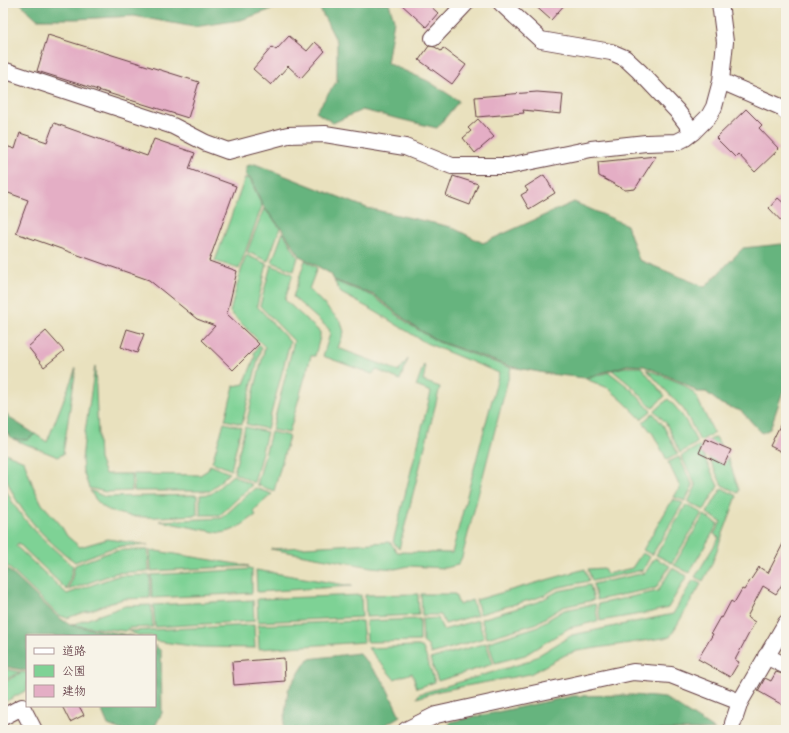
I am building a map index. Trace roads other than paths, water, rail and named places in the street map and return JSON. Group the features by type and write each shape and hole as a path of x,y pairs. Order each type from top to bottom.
{"street":[{"path":"433,38 466,3"},
{"path":"501,3 541,40 611,52 625,58 639,70 677,111 693,132"},
{"path":"3,70 173,126 206,143 228,151 288,135 325,134 405,148 452,166 508,166 590,149 646,143 677,142 693,132 709,116 714,106 722,80 725,42 720,3"},
{"path":"722,80 781,107 786,112"},
{"path":"732,723 740,702 786,623"},
{"path":"766,656 786,666"},
{"path":"406,730 436,715 633,672 671,675 740,702"},
{"path":"3,716 22,707 34,730"}]}
